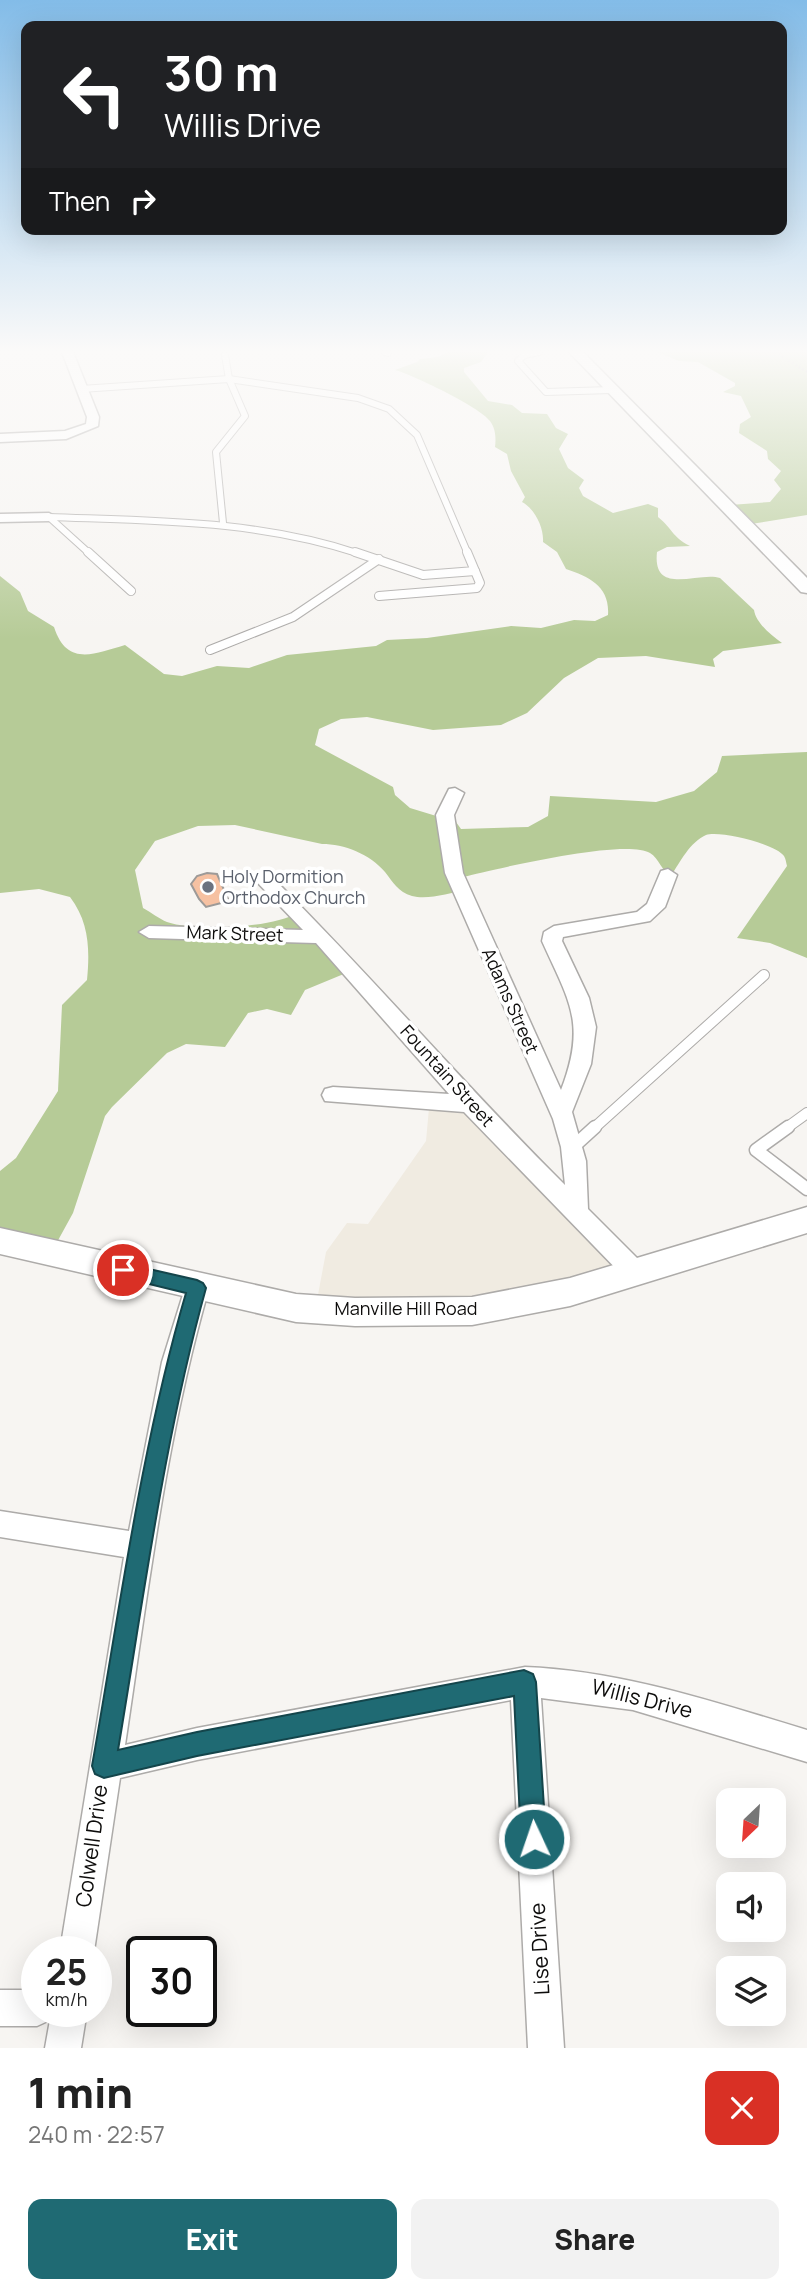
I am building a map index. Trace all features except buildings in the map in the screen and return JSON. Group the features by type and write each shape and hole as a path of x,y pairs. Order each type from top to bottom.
{"main road":[{"name":"Manville Hill Road","path":"0,1241 197,1288 296,1308 355,1312 472,1311 570,1292 807,1220"}],"street":[{"path":"668,448 807,588"},
{"path":"0,518 48,517"},
{"name":"Adams Street","path":"455,793 445,815 454,873 549,1089 562,1110 578,1165 576,1209"},
{"path":"562,1110 569,1097 583,1050 584,1015 552,941 554,932 643,917 655,907 668,875"},
{"name":"Fountain Street","path":"262,878 321,937 470,1104 635,1272"},
{"name":"Mark Street","path":"149,932 321,937"},
{"path":"333,1095 470,1104"},
{"name":"Colwell Drive","path":"79,1936 140,1546 175,1362 197,1288"},
{"path":"0,1524 140,1546"},
{"name":"Willis Drive","path":"104,1766 236,1736 524,1682 571,1682 617,1689 807,1746"},
{"name":"Lise Drive","path":"524,1682 546,2048"},
{"path":"0,2008 21,2008"},
{"path":"63,2048 66,2027"}],"lane":[{"path":"220,448 216,452 223,523"},
{"path":"379,596 477,588 480,583 422,448"},
{"path":"48,517 223,523 274,530 379,559 423,575 475,571"},
{"path":"48,517 131,591"},
{"path":"209,650 293,617 379,559"},
{"path":"573,1147 764,975"},
{"path":"807,1113 756,1150 807,1189"}],"shaded area":[{"path":"430,1097 461,1098 639,1264 517,1299 317,1300 326,1252 347,1223 368,1224 426,1141"}],"green space":[{"path":"496,448 560,448 568,468 584,480 579,488 583,496 613,513 648,504 658,508 658,517 679,539 690,546 667,547 657,552 657,566 662,574 679,579 720,578 754,610 761,624 782,643 723,651 713,659 715,667 646,656 598,658 564,678 527,713 501,725 433,730 367,717 341,719 319,729 315,745 393,787 395,795 410,808 456,822 461,829 528,827 548,816 550,796 656,802 694,791 717,772 722,756 807,752 807,958 770,943 737,938 787,866 785,857 779,851 734,836 713,834 700,838 671,876 650,853 636,849 615,849 560,856 463,877 466,890 425,897 403,892 372,860 348,848 235,825 198,826 155,841 135,870 143,908 167,922 214,928 270,922 298,913 351,971 305,990 291,1015 267,1009 248,1013 225,1047 186,1044 167,1053 105,1116 73,1213 56,1244 0,1232 0,1171 16,1158 58,1091 62,1005 87,980 88,957 85,926 70,897 39,889 0,893 0,576 20,592 28,611 54,627 66,648 74,653 92,654 125,645 164,674 182,676 217,666 249,668 287,655 376,646 387,640 427,638 511,626 541,628 574,620 595,621 608,615 608,605 602,590 590,580 566,569 557,552 543,542 538,519 522,502 525,497 511,471 507,454"},
{"path":"762,448 807,448 807,515 751,524 730,505 770,502 781,489 774,480 781,471 768,459 767,451"}],"place":[{"name":"Holy Dormition Orthodox Church","path":"208,887"}],"route":[{"path":"123,1270 197,1288 175,1362 159,1441 104,1766 197,1744 524,1682 534,1839"}]}
